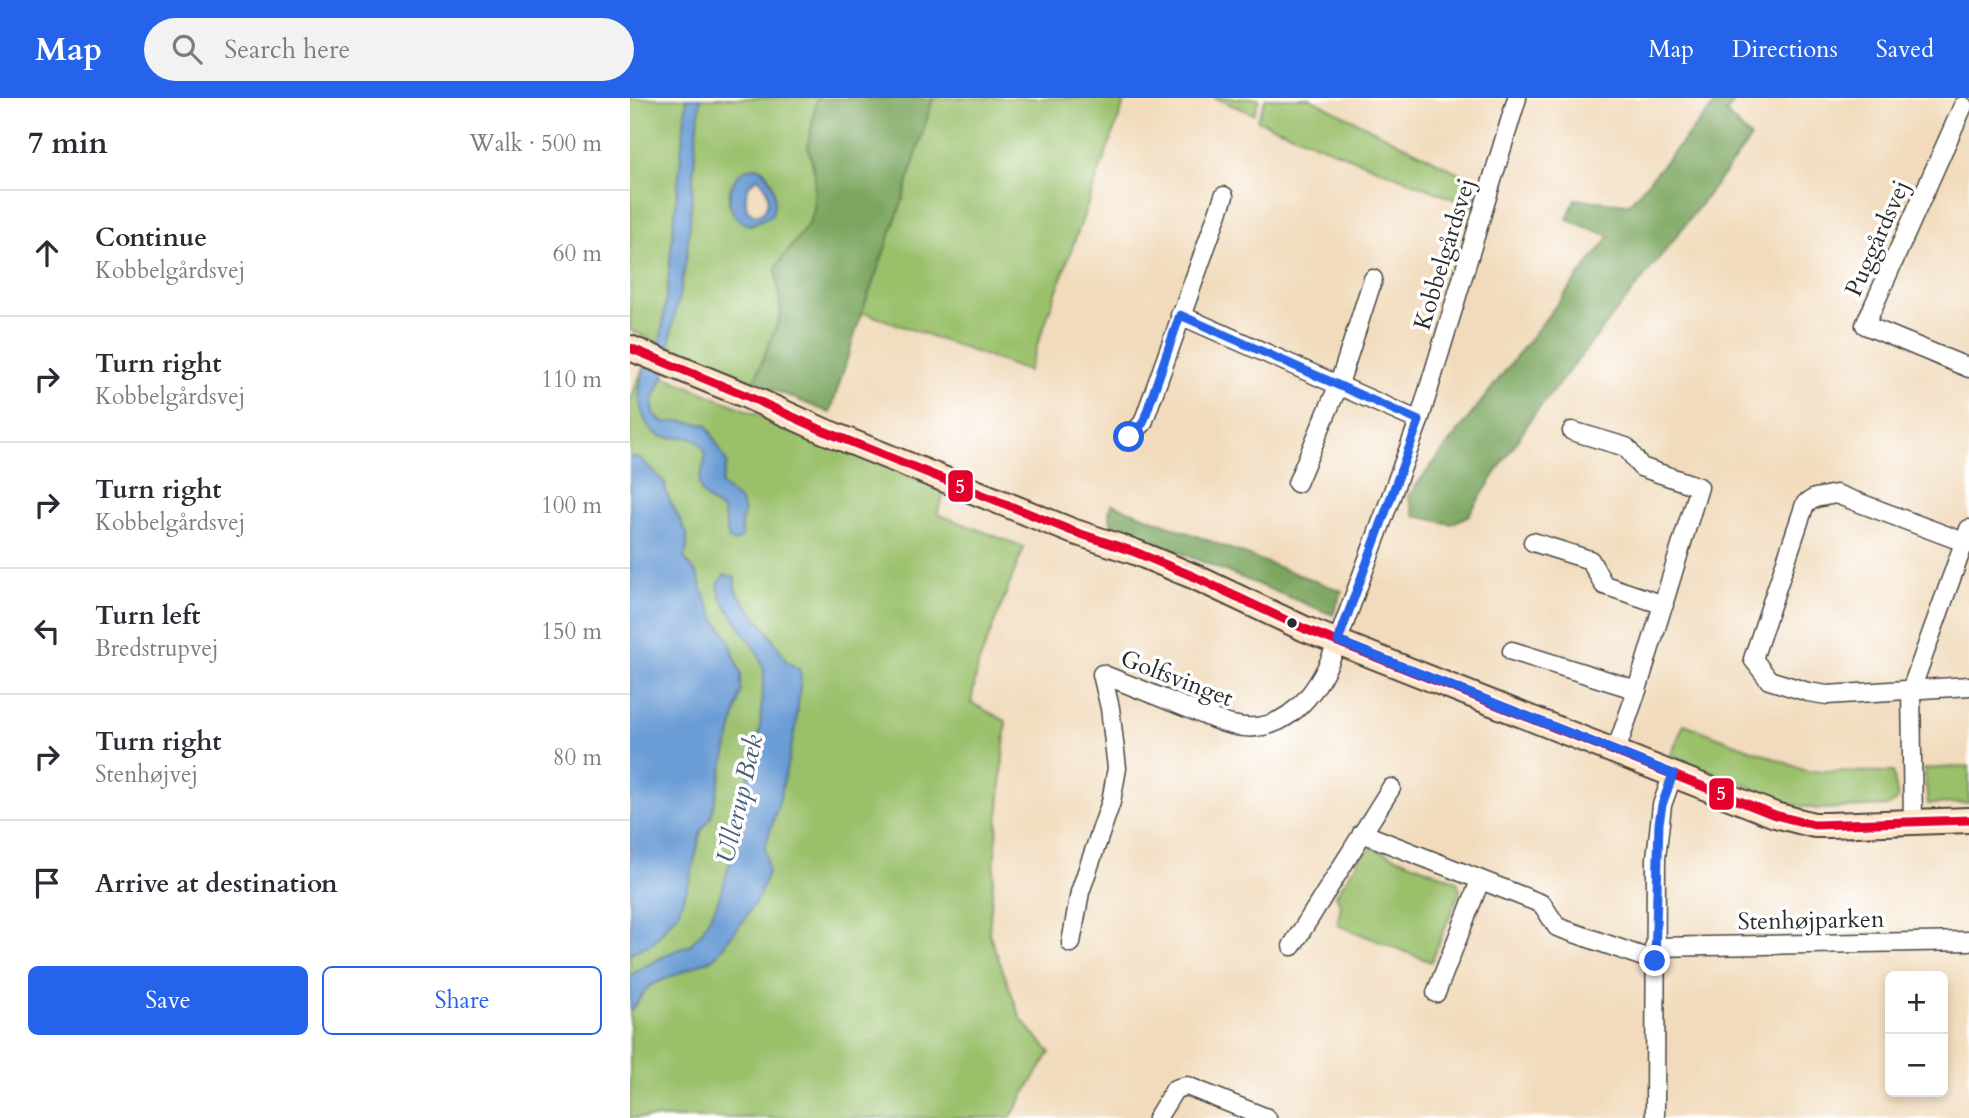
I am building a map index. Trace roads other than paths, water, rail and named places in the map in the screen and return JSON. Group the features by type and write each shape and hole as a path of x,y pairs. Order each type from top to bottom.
{"street":[{"name":"Kobbelgårdsvej","path":"1338,641 1419,421 1515,99"},
{"name":"Puggårdsvej","path":"1962,104 1865,326 1969,368"},
{"path":"1129,437 1143,423 1224,195"},
{"path":"1297,482 1339,384 1373,279"},
{"path":"1180,315 1419,421"},
{"path":"649,355 824,431 1072,531 1135,552 1195,577 1306,629 1775,815 1814,825 1969,820"},
{"path":"1572,431 1626,447 1641,467 1699,487 1616,751"},
{"path":"1913,822 1911,690 1967,538 1836,494 1815,498 1805,504 1753,659 1769,680 1827,695 1911,690 1969,686"},
{"path":"1533,542 1590,560 1604,585 1664,605"},
{"name":"Golfsvinget","path":"1071,943 1080,892 1111,802 1116,768 1110,708 1102,674 1232,726 1256,728 1277,724 1299,709 1328,666 1338,641"},
{"path":"1512,651 1637,690"},
{"path":"1655,1118 1655,954 1659,823 1673,774"},
{"path":"1292,946 1391,788"},
{"path":"1363,833 1542,904 1557,927 1655,954"},
{"path":"1436,993 1480,881"},
{"name":"Stenhøjparken","path":"1655,954 1969,941"},
{"path":"1157,1118 1175,1089 1187,1086 1267,1118"}],"water":[{"path":"687,98 701,98 685,269 667,365 653,407 654,413 665,423 681,421 707,425 727,463 721,485 741,502 744,513 741,523 742,537 735,542 729,539 723,511 707,499 700,488 705,458 701,445 689,438 659,436 652,431 643,415 640,401 641,379 659,345 662,328"},
{"path":"757,167 763,171 771,182 774,196 771,216 750,225 733,213 730,203 733,184 738,175 746,169","holes":["758,178 767,190 767,204 762,213 754,215 747,209 747,191 754,180"]},
{"path":"630,456 641,459 665,483 666,493 687,534 684,558 697,574 715,619 728,637 741,674 741,691 711,817 701,831 690,880 678,912 653,943 630,953"},
{"path":"724,575 735,577 738,594 772,637 787,662 799,669 801,676 796,725 780,798 765,847 768,872 759,896 714,958 649,986 630,1012 630,977 638,970 690,945 701,933 716,906 745,803 746,785 760,729 764,670 758,654 721,598 718,585"}],"water label":[{"name":"Ullerup Bæk","path":"739,799"}]}
